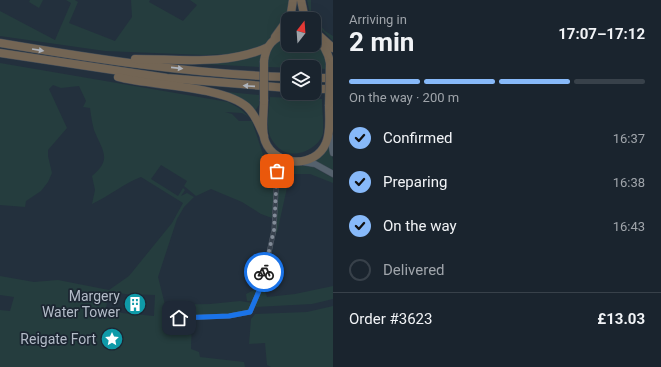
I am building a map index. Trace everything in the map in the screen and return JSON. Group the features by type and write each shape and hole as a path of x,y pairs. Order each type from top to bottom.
{"highway":[{"path":"291,12 293,0"},
{"path":"300,0 301,12"},
{"path":"300,0 303,12"},
{"path":"264,136 264,61 268,47 281,29"},
{"path":"275,38 281,36"},
{"path":"321,38 333,49"},
{"path":"0,43 97,59 218,72 281,76"},
{"path":"322,44 333,49"},
{"path":"95,69 121,78 206,92 236,100 247,107 257,119 271,150 286,161 299,162 314,156 322,149 326,142 331,125 329,106 330,62 329,56 322,44"},
{"path":"97,59 223,58 251,54 268,47"},
{"path":"0,53 95,69 210,82 281,87"},
{"path":"321,78 333,78"},
{"path":"321,89 333,90"}],"main road":[{"path":"331,125 333,153"},
{"path":"299,162 315,164 333,174"}],"street":[{"path":"179,318 229,316 250,312 262,284 274,230 277,171 271,150"},
{"path":"277,171 286,161"}],"green space":[{"path":"30,0 43,0 39,8 29,2"},
{"path":"66,0 75,0 78,2 69,23 115,41 132,17 131,0 150,0 149,2 183,21 197,5 190,0 290,0 288,12 281,12 281,25 264,45 235,54 204,55 105,51 0,36 0,11 55,40 71,3"},
{"path":"307,0 311,0 311,12 310,12"},
{"path":"321,26 325,31 333,36 333,41 321,29"},
{"path":"281,39 281,52 321,52 321,49 326,69 321,69 321,60 281,60 281,67 267,67 270,52"},
{"path":"262,52 259,67 181,63 233,61"},
{"path":"0,63 228,102 239,108 249,117 242,113 225,112 232,114 239,121 252,121 274,188 272,218 261,214 242,202 211,189 196,196 184,186 187,181 161,165 151,179 178,196 183,188 185,190 181,196 187,193 194,197 184,207 177,219 158,277 165,305 210,304 240,301 253,303 250,311 219,315 166,316 167,323 192,318 191,349 199,352 200,357 244,362 245,367 0,367 0,310 10,311 14,297 0,295 0,276 34,282 58,280 109,290 129,276 172,223 183,203 141,177 92,204 95,190 92,176 102,164 104,154 94,130 90,108 83,107 86,101 79,86 61,88 53,85 49,89 67,128 48,150 52,173 48,182 41,191 26,201 25,207 0,205","holes":["109,291 125,294 155,295 154,316 122,313 106,308"]},
{"path":"227,92 259,95 259,105 255,111"},
{"path":"270,97 281,97 281,100 322,99 323,133 321,139 309,150 292,154 281,150 272,140 268,119"},
{"path":"329,144 333,160 333,171 314,162"},
{"path":"289,164 313,167 333,178 333,183 310,174 290,174 277,233 274,231 278,171"},
{"path":"333,286 333,299 312,304 255,307 262,290 265,291 267,297 295,294"},
{"path":"258,288 253,301 247,301 246,294"},
{"path":"333,306 333,367 271,367 267,365 265,343 249,344 251,319 255,314 307,312"}],"way so far":[{"path":"264,272 274,230 277,171"}],"place":[{"name":"Margery Water Tower","path":"135,304"},
{"name":"Reigate Fort","path":"112,339"}],"route":[{"path":"179,318 229,316 250,312 262,284 264,272"}]}
